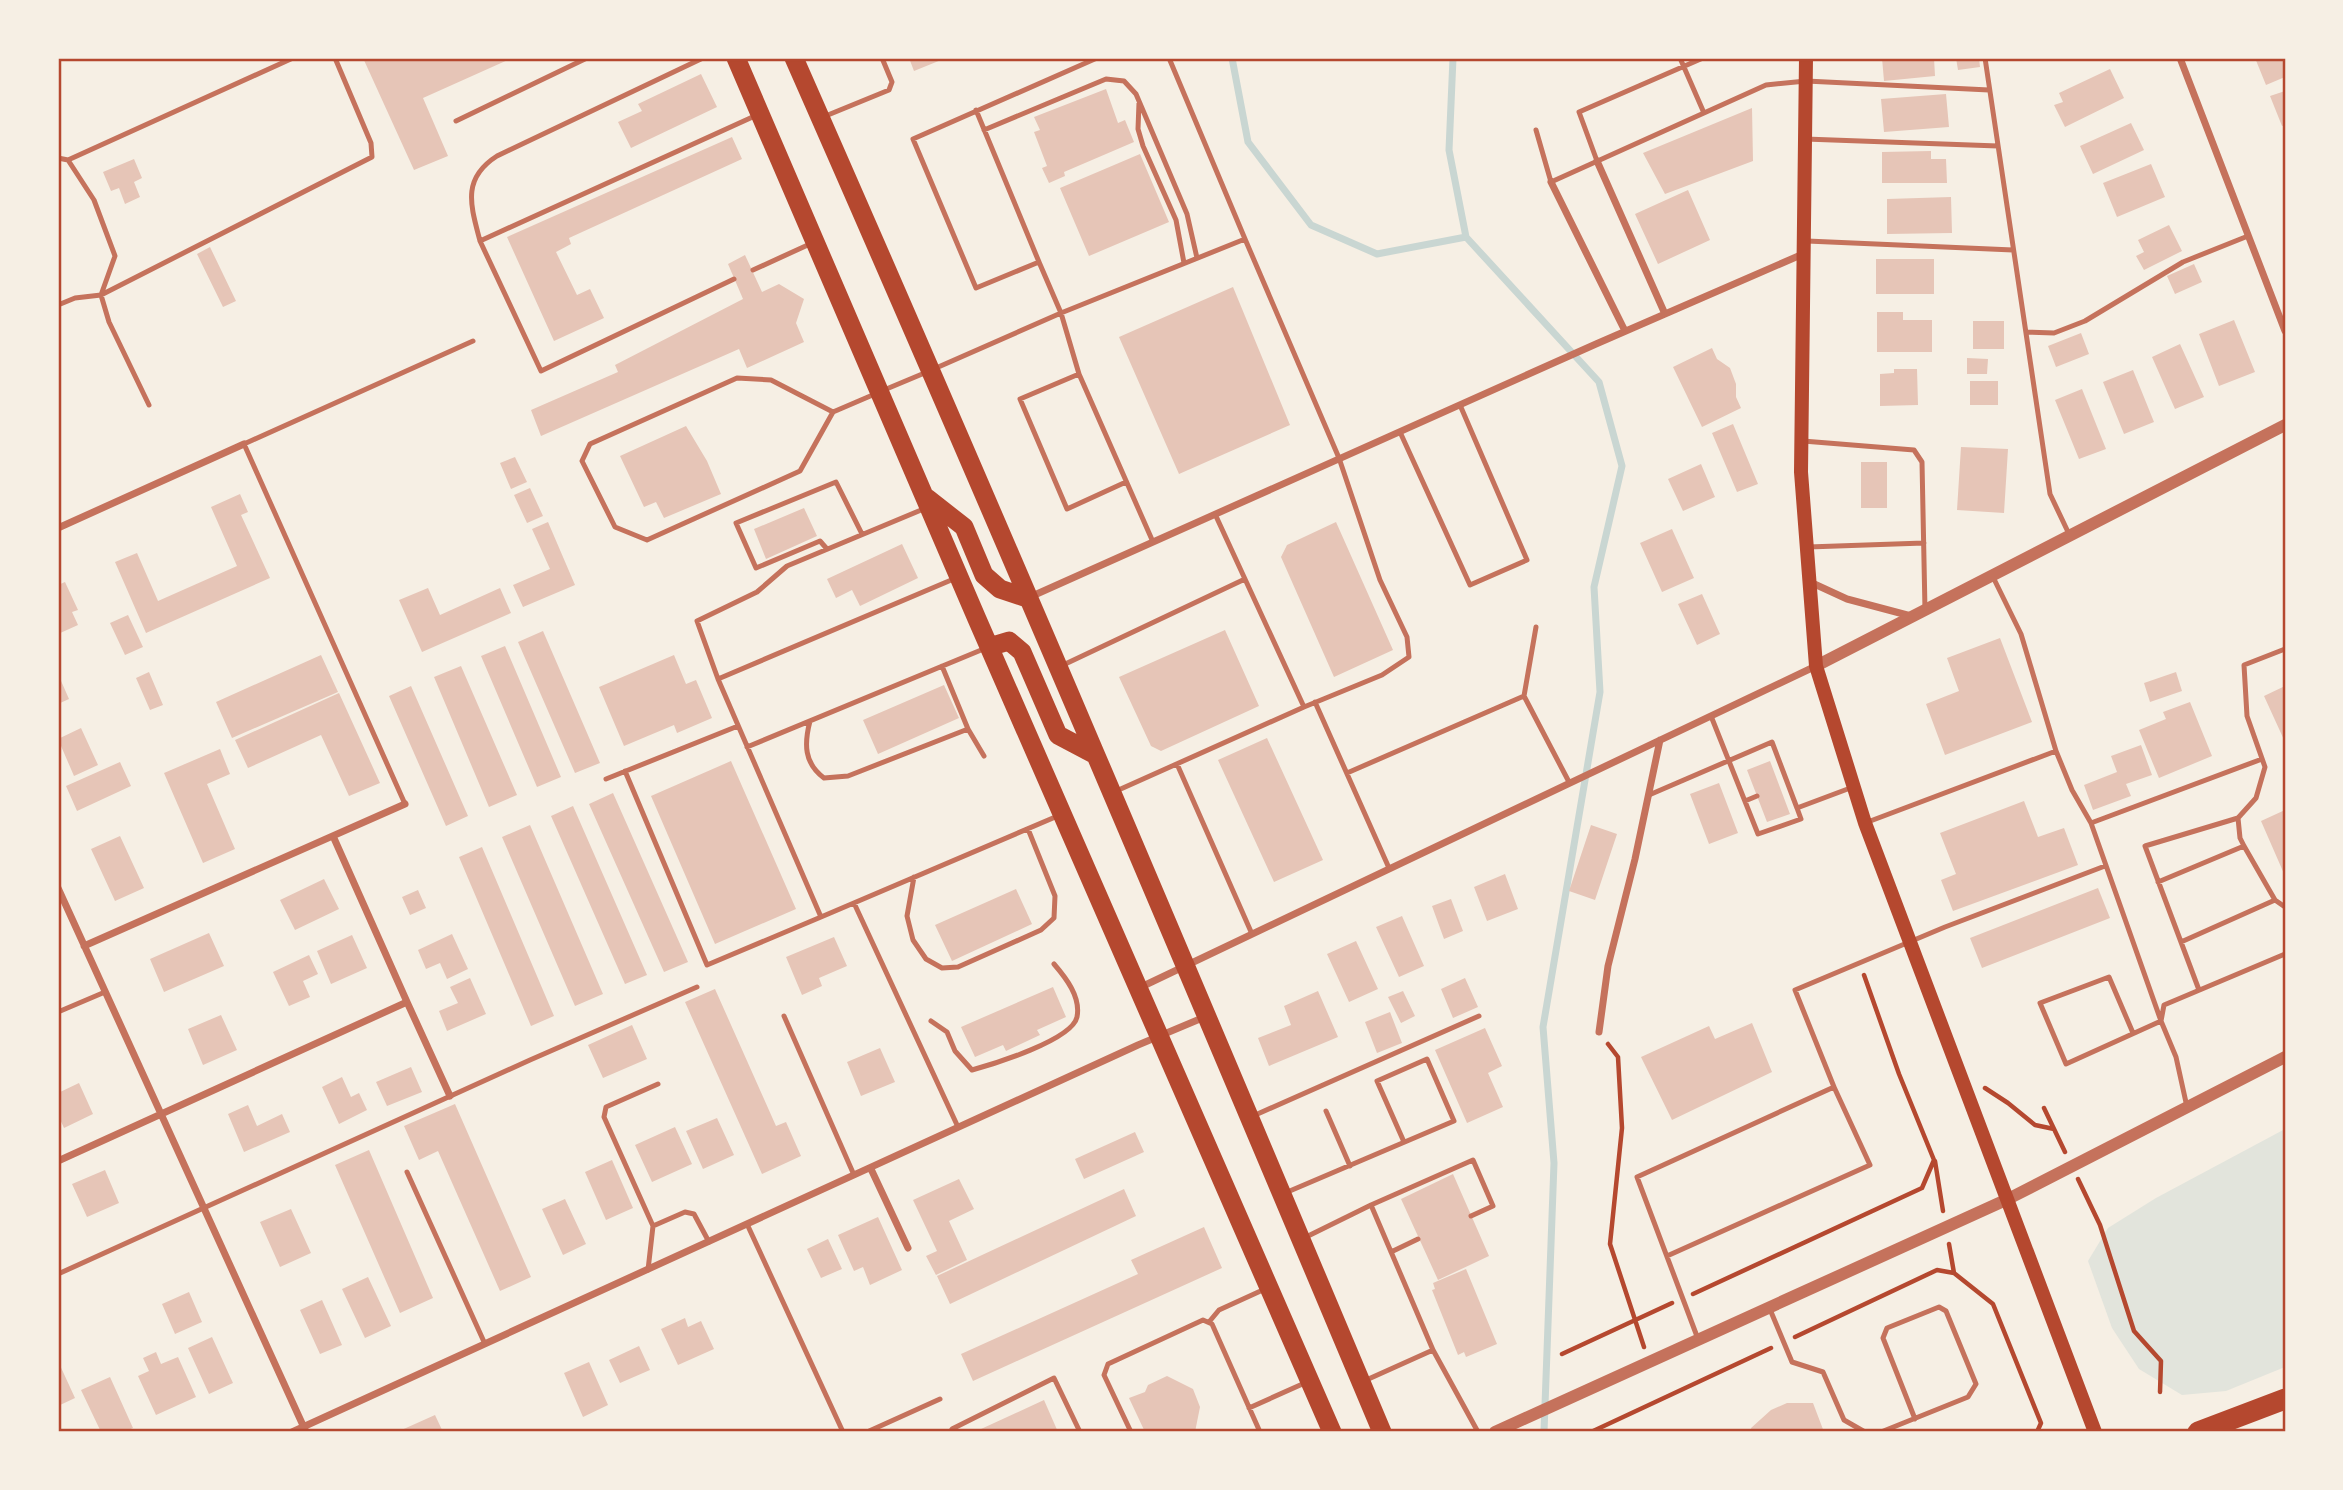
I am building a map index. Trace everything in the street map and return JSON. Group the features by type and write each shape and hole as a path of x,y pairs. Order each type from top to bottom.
{"highway":[{"path":"736,58 989,647 1332,1432"},
{"path":"794,58 1251,1117 1382,1432"},
{"path":"926,501 964,527 984,575 1000,589 1027,598"},
{"path":"989,647 1009,641 1022,652 1058,734 1094,754"},
{"path":"2198,1432 2285,1399"}],"main road":[{"path":"1806,58 1800,441 1816,666 1865,823 2095,1432"}],"street":[{"path":"2180,58 2285,331"},
{"path":"1597,161 1665,314"},
{"path":"1551,182 1570,225 1625,331"},
{"path":"1027,598 1665,314 1803,247"},
{"path":"1139,988 1920,615 2285,425"},
{"path":"58,528 244,444"},
{"path":"1809,582 1847,599 1920,615"},
{"path":"1599,1032 1608,966 1660,740"},
{"path":"84,946 405,804"},
{"path":"333,836 450,1096"},
{"path":"58,888 305,1430"},
{"path":"58,1161 407,1002"},
{"path":"292,1432 305,1430 854,1174 871,1169 1207,1015"},
{"path":"1495,1432 2008,1199 2285,1057"},
{"path":"871,1169 908,1248"}],"lane":[{"path":"58,158 68,160 293,58"},
{"path":"58,305 75,298 101,295 372,157 371,143 335,58"},
{"path":"456,121 587,58"},
{"path":"703,58 496,156 484,164 470,188 471,205 480,241 541,371 734,279"},
{"path":"820,118 889,90 892,82 882,58"},
{"path":"1039,262 976,288 913,139 1097,58"},
{"path":"1111,793 1382,675 1409,657 1406,637 1380,580 1339,458 1169,58"},
{"path":"1680,58 1704,113"},
{"path":"1597,161 1578,112 1703,58"},
{"path":"1985,58 2050,494 2070,537"},
{"path":"984,130 1106,79 1124,81 1136,94 1187,214 1197,258"},
{"path":"1536,130 1551,182 1766,85 1806,81 1989,90"},
{"path":"1139,102 1138,129 1176,220 1184,263"},
{"path":"976,110 1060,313 1079,374 1153,542"},
{"path":"480,241 760,114"},
{"path":"1805,139 1997,146"},
{"path":"68,160 94,200 115,256 101,295 110,322 149,405"},
{"path":"2026,332 2054,332 2085,321 2183,262 2248,236"},
{"path":"833,412 771,380 737,378 590,444 582,461 615,527 647,540 800,471 833,412 1060,313 1245,239"},
{"path":"753,270 815,242"},
{"path":"1803,247 2013,250"},
{"path":"405,804 244,444 473,341"},
{"path":"1079,374 1020,399 1067,509 1126,482"},
{"path":"1399,432 1470,585 1527,560 1460,405"},
{"path":"1800,441 1914,450 1922,462 1924,543 1920,615"},
{"path":"827,549 820,541 756,568 736,523 836,482 862,534"},
{"path":"821,917 718,679 697,621 757,592 787,566 862,534 926,501"},
{"path":"1215,514 1304,707"},
{"path":"1806,547 1924,543"},
{"path":"718,679 959,577"},
{"path":"1993,577 2021,634 2056,751 2072,790 2091,823 2176,1057 2187,1107"},
{"path":"1057,668 1245,579"},
{"path":"1536,628 1524,696 1569,782"},
{"path":"747,747 989,647"},
{"path":"2199,990 2145,846 2238,818 2256,798 2265,767 2247,716 2245,665 2285,649"},
{"path":"942,666 968,729 984,756"},
{"path":"1347,773 1524,696"},
{"path":"1315,702 1389,868"},
{"path":"1649,795 1729,761 1772,742 1801,819 1758,834 1745,801 1729,761 1711,716"},
{"path":"810,721 805,738 806,752 812,769 824,778 848,776 968,729"},
{"path":"606,779 738,726"},
{"path":"1865,823 2056,751"},
{"path":"2091,823 2262,759"},
{"path":"1177,764 1252,934"},
{"path":"625,771 707,965 1062,814"},
{"path":"1780,787 1788,784"},
{"path":"1797,808 1853,787"},
{"path":"1745,801 1757,796"},
{"path":"2238,818 2240,838 2244,846 2275,900 2285,907"},
{"path":"914,877 907,916 913,940 926,959 942,968 958,967 1041,930 1054,918 1055,896 1028,829"},
{"path":"2158,882 2244,846"},
{"path":"1667,1256 1870,1165 1834,1087 1795,990 2105,866"},
{"path":"2181,942 2275,900"},
{"path":"854,903 958,1127"},
{"path":"2161,1021 2164,1005 2285,954"},
{"path":"930,1021 947,1032 955,1051 972,1069 1027,1051 1074,1026 1078,1015 1070,983 1054,964"},
{"path":"2133,1033 2109,978 2040,1003 2066,1064 2161,1021"},
{"path":"58,1274 696,987"},
{"path":"58,1012 105,992"},
{"path":"784,1016 854,1174"},
{"path":"1251,1117 1479,1016"},
{"path":"1282,1194 1454,1121 1427,1059 1377,1081 1404,1142"},
{"path":"648,1270 653,1226 604,1117 606,1107 658,1084"},
{"path":"1698,1339 1637,1177 1834,1087"},
{"path":"1326,1111 1350,1166"},
{"path":"1301,1239 1473,1160 1493,1206 1471,1216"},
{"path":"407,1172 485,1344"},
{"path":"1371,1205 1433,1350 1478,1432"},
{"path":"653,1226 685,1212 694,1214 709,1242"},
{"path":"747,1224 843,1432"},
{"path":"1391,1252 1418,1239"},
{"path":"1209,1322 1219,1310 1269,1287"},
{"path":"1769,1307 1792,1363 1823,1372 1844,1420 1865,1432"},
{"path":"1881,1432 1915,1419 1968,1397 1976,1384 1946,1311 1939,1307 1887,1328 1883,1338 1915,1419"},
{"path":"1131,1432 1104,1375 1108,1364 1203,1320 1212,1324 1260,1432"},
{"path":"1362,1383 1433,1350"},
{"path":"954,1432 952,1429 1055,1378 1080,1432"},
{"path":"1249,1408 1310,1380"},
{"path":"867,1432 940,1399"}],"path":[{"path":"1599,1032 1618,1057 1622,1128 1610,1244 1649,1361"},
{"path":"1960,1072 2008,1103 2035,1125 2054,1129"},
{"path":"2100,1225 2134,1331 2161,1361 2160,1392"},
{"path":"1591,1432 1937,1270 1954,1273 1993,1304 2041,1423 2037,1432"}],"shaded area":[{"path":"2285,1129 2285,1367 2226,1391 2182,1395 2139,1369 2112,1328 2088,1261 2108,1228 2156,1198"}],"building":[{"path":"363,58 512,58 423,98 448,156 414,170"},
{"path":"909,58 946,58 914,71"},
{"path":"1882,58 1934,58 1935,76 1884,81"},
{"path":"1956,58 1979,58 1980,67 1958,70"},
{"path":"2255,58 2285,58 2285,77 2266,85"},
{"path":"2110,69 2124,98 2065,127 2054,105 2063,102 2059,93"},
{"path":"701,74 717,107 631,148 618,122 642,111 638,104"},
{"path":"1106,89 1118,123 1125,120 1134,142 1064,172 1065,176 1049,183 1042,168 1047,166 1034,132 1040,130 1034,117"},
{"path":"2285,91 2285,125 2282,126 2270,96"},
{"path":"1946,94 1949,127 1884,132 1881,99"},
{"path":"1752,108 1753,161 1665,194 1643,153"},
{"path":"2131,123 2144,150 2093,174 2080,146"},
{"path":"732,137 742,159 569,238 571,244 556,252 577,295 590,289 604,318 554,341 507,237"},
{"path":"1931,151 1931,159 1946,159 1947,183 1882,183 1882,152"},
{"path":"1140,154 1169,222 1089,256 1060,188"},
{"path":"134,159 142,178 134,182 140,197 125,204 119,188 111,191 103,172"},
{"path":"2151,164 2165,197 2117,217 2103,183"},
{"path":"1688,190 1710,240 1658,264 1635,214"},
{"path":"1951,197 1952,233 1887,234 1887,199"},
{"path":"2169,225 2182,251 2144,270 2136,256 2144,252 2138,240"},
{"path":"210,247 236,301 223,307 197,254"},
{"path":"745,255 762,292 779,284 804,299 796,323 804,342 747,368 739,349 541,436 531,410 618,372 615,365 743,299 728,264"},
{"path":"1876,259 1934,259 1934,294 1876,294"},
{"path":"2194,264 2202,282 2175,294 2167,276"},
{"path":"1233,287 1290,425 1179,474 1119,337"},
{"path":"1877,312 1903,312 1903,320 1932,320 1932,352 1877,352"},
{"path":"2234,320 2255,372 2219,386 2199,334"},
{"path":"1973,321 2004,321 2004,349 1973,349"},
{"path":"2081,333 2089,354 2056,367 2048,346"},
{"path":"2180,344 2204,397 2175,409 2152,357"},
{"path":"1712,348 1717,359 1730,368 1741,408 1702,427 1673,367"},
{"path":"1967,358 1988,359 1987,374 1967,374"},
{"path":"1894,369 1917,369 1918,405 1880,406 1880,374 1894,373"},
{"path":"2133,370 2154,422 2124,434 2103,382"},
{"path":"1970,381 1998,381 1998,405 1970,405"},
{"path":"2082,389 2106,449 2079,459 2055,400"},
{"path":"1733,424 1758,484 1737,492 1712,433"},
{"path":"686,426 707,461 721,494 664,518 656,502 644,507 620,456"},
{"path":"1961,447 2008,449 2004,513 1957,510"},
{"path":"515,457 527,482 511,489 500,463"},
{"path":"1861,462 1887,462 1887,508 1861,508"},
{"path":"1701,464 1715,497 1683,511 1668,479"},
{"path":"530,488 543,516 527,523 514,495"},
{"path":"240,494 248,512 241,515 270,578 146,633 115,562 137,553 158,601 237,566 211,507"},
{"path":"804,508 817,536 766,559 754,529"},
{"path":"548,522 575,585 523,607 513,585 550,569 532,529"},
{"path":"1336,522 1393,650 1334,677 1281,557 1287,545"},
{"path":"1672,529 1694,578 1662,592 1640,543"},
{"path":"902,544 918,578 860,606 852,590 836,598 827,579"},
{"path":"65,582 78,610 72,612 78,625 58,634 58,585"},
{"path":"428,588 440,615 500,588 511,613 422,652 399,600"},
{"path":"1702,594 1720,634 1697,645 1678,604"},
{"path":"128,615 143,647 125,655 110,623"},
{"path":"1225,630 1259,706 1161,751 1151,746 1119,677"},
{"path":"543,631 600,763 575,773 518,642"},
{"path":"2000,638 2032,722 1945,755 1926,704 1959,691 1947,658"},
{"path":"505,646 561,777 537,787 481,656"},
{"path":"321,655 338,692 232,738 216,702"},
{"path":"674,655 686,684 696,680 712,718 677,733 674,725 624,746 599,687"},
{"path":"461,666 517,795 489,807 434,677"},
{"path":"149,672 163,705 150,710 136,678"},
{"path":"2176,672 2182,691 2150,702 2144,683"},
{"path":"58,674 69,699 58,704"},
{"path":"944,685 959,718 878,754 863,720"},
{"path":"411,686 468,816 446,826 389,696"},
{"path":"2285,686 2285,742 2264,696"},
{"path":"339,693 380,783 349,796 321,735 248,768 235,740"},
{"path":"2190,702 2212,756 2159,778 2139,730 2166,719 2163,712"},
{"path":"81,728 98,765 74,776 58,739"},
{"path":"1267,738 1323,860 1274,882 1218,760"},
{"path":"2141,745 2152,775 2126,784 2131,796 2093,810 2084,785 2117,772 2111,756"},
{"path":"220,749 230,774 207,784 235,849 203,863 164,773"},
{"path":"731,761 796,909 715,944 651,796"},
{"path":"1770,761 1790,814 1767,822 1747,770"},
{"path":"120,762 131,786 77,811 66,786"},
{"path":"1719,783 1738,833 1709,844 1690,794"},
{"path":"613,793 688,962 664,972 589,804"},
{"path":"2024,801 2038,837 2064,828 2078,865 1953,911 1941,880 1956,874 1940,833"},
{"path":"573,806 647,975 625,984 551,816"},
{"path":"2285,810 2285,876 2261,821"},
{"path":"530,825 603,994 575,1006 502,837"},
{"path":"1591,825 1617,834 1595,900 1569,891"},
{"path":"120,836 144,888 115,901 91,849"},
{"path":"482,847 554,1016 531,1026 459,857"},
{"path":"1505,874 1518,909 1487,921 1474,887"},
{"path":"324,879 339,909 295,930 280,900"},
{"path":"2098,888 2110,918 1982,968 1970,938"},
{"path":"1016,889 1032,924 952,961 935,925"},
{"path":"418,890 426,908 410,915 402,897"},
{"path":"1451,899 1463,931 1444,939 1432,906"},
{"path":"1402,916 1424,966 1399,977 1376,927"},
{"path":"209,933 224,966 164,992 150,959"},
{"path":"452,934 468,969 447,979 440,963 426,969 418,950"},
{"path":"352,935 367,968 331,984 317,951"},
{"path":"834,937 847,966 819,978 822,986 802,995 786,957"},
{"path":"1356,941 1378,989 1349,1002 1327,954"},
{"path":"309,955 318,974 303,981 310,997 289,1006 273,972"},
{"path":"470,978 486,1014 447,1031 439,1011 458,1003 450,987"},
{"path":"1465,978 1478,1007 1453,1018 1441,989"},
{"path":"1053,987 1066,1017 1037,1030 1040,1035 1006,1051 1003,1045 975,1057 961,1027"},
{"path":"715,989 776,1126 786,1122 801,1156 762,1174 685,1002"},
{"path":"1318,991 1338,1037 1269,1066 1258,1038 1291,1025 1284,1006"},
{"path":"1403,991 1415,1016 1401,1023 1388,997"},
{"path":"1390,1012 1402,1043 1377,1053 1365,1022"},
{"path":"221,1015 237,1050 203,1065 188,1029"},
{"path":"1752,1023 1772,1072 1672,1120 1641,1057 1709,1026 1715,1039"},
{"path":"632,1025 647,1059 603,1078 588,1045"},
{"path":"1485,1028 1502,1066 1488,1073 1503,1107 1467,1123 1435,1050"},
{"path":"880,1048 895,1082 861,1096 847,1062"},
{"path":"411,1067 422,1092 387,1106 376,1082"},
{"path":"342,1077 351,1097 359,1093 367,1110 339,1124 322,1087"},
{"path":"79,1083 93,1114 64,1128 58,1115 58,1093"},
{"path":"455,1104 531,1277 500,1291 438,1151 419,1160 404,1126"},
{"path":"248,1105 257,1126 282,1114 290,1132 244,1152 228,1114"},
{"path":"717,1118 734,1155 703,1169 686,1131"},
{"path":"675,1127 692,1164 652,1182 635,1145"},
{"path":"1135,1132 1144,1152 1084,1179 1075,1159"},
{"path":"369,1150 433,1298 400,1313 335,1165"},
{"path":"612,1160 633,1208 606,1220 585,1172"},
{"path":"105,1170 119,1203 87,1217 72,1184"},
{"path":"1453,1174 1489,1256 1438,1280 1401,1199"},
{"path":"959,1179 974,1209 949,1221 967,1260 936,1275 926,1256 937,1251 913,1200"},
{"path":"1124,1189 1136,1216 950,1304 937,1276"},
{"path":"565,1199 586,1244 563,1255 542,1209"},
{"path":"291,1209 311,1253 280,1267 260,1222"},
{"path":"878,1217 902,1270 870,1285 863,1267 854,1271 838,1235"},
{"path":"1204,1227 1222,1268 973,1381 961,1354 1138,1274 1131,1260"},
{"path":"828,1239 842,1269 821,1278 807,1249"},
{"path":"1466,1269 1497,1344 1466,1357 1464,1352 1458,1355 1432,1290 1435,1289 1433,1283"},
{"path":"368,1277 391,1326 365,1338 342,1289"},
{"path":"189,1292 202,1322 175,1334 162,1304"},
{"path":"322,1300 342,1345 320,1354 300,1310"},
{"path":"685,1318 688,1327 701,1321 714,1349 678,1365 661,1329"},
{"path":"212,1337 233,1383 209,1394 188,1348"},
{"path":"639,1346 650,1370 620,1383 609,1360"},
{"path":"156,1352 161,1364 178,1357 196,1397 156,1415 138,1376 149,1371 143,1358"},
{"path":"58,1361 75,1398 58,1406"},
{"path":"589,1362 608,1405 583,1417 564,1373"},
{"path":"1167,1376 1193,1389 1200,1407 1195,1432 1145,1432 1129,1398 1145,1392 1148,1385"},
{"path":"110,1377 133,1428 124,1432 101,1432 81,1390"},
{"path":"1044,1400 1058,1432 982,1432 981,1429"},
{"path":"1787,1403 1813,1403 1824,1432 1752,1432 1751,1428 1771,1410"},
{"path":"435,1415 443,1432 397,1432"}],"waterway":[{"path":"1232,58 1248,142 1311,225 1377,254 1466,237 1599,382 1622,466 1594,587 1600,692 1543,1027 1554,1163 1544,1432"},
{"path":"1453,58 1449,150 1466,237"}]}
